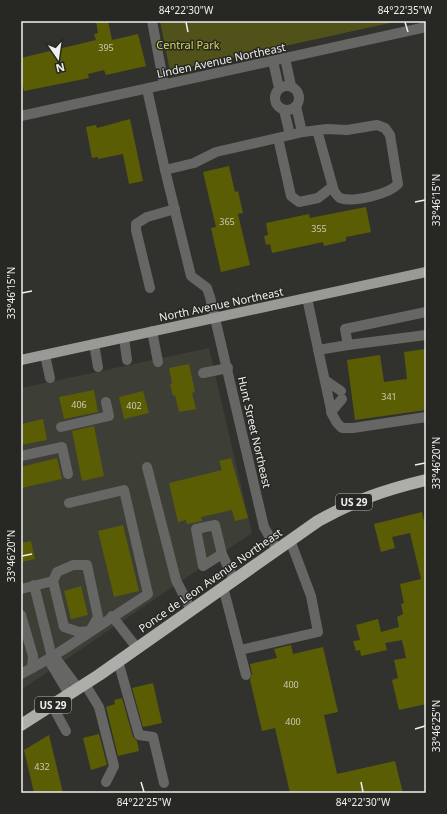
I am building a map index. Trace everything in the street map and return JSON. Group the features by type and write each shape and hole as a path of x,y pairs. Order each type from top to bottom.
{"highway":[{"name":"Ponce de Leon Avenue Northeast","path":"21,725 78,689 318,521 352,503 390,489 426,480"}],"main road":[{"name":"North Avenue Northeast","path":"21,360 426,272"}],"street":[{"path":"152,21 164,85"},
{"name":"Linden Avenue Northeast","path":"21,116 426,27"},
{"path":"284,58 291,86 295,89 299,96 296,106 302,132"},
{"path":"273,61 279,88"},
{"path":"291,86 279,88 275,93 275,102 284,110 288,110 296,106"},
{"name":"Hunt Street Northeast","path":"147,89 165,170 192,276 207,288 216,317 264,527 277,550"},
{"path":"284,110 290,135"},
{"path":"165,170 194,163 216,152 302,132 317,130 347,130 377,125 385,128 392,144 398,184 394,188 376,196 345,199 339,198 332,187 317,130"},
{"path":"278,138 291,196 299,202 318,198 332,187"},
{"path":"150,288 136,230 136,224 147,217 175,209"},
{"path":"307,298 332,412 337,423 342,428 426,417"},
{"path":"348,345 345,329 426,312"},
{"path":"152,331 158,362"},
{"path":"318,350 426,335"},
{"path":"124,338 127,360"},
{"path":"94,344 98,367"},
{"path":"45,355 50,378"},
{"path":"204,373 228,368"},
{"path":"325,380 342,395 332,412"},
{"path":"61,427 109,416 106,402"},
{"path":"21,456 62,447 68,474"},
{"path":"146,467 176,580 191,610"},
{"path":"21,674 52,657 112,616 148,594 124,490 69,503"},
{"path":"240,650 318,632 311,596 290,540"},
{"path":"222,554 234,580"},
{"path":"72,565 87,565 98,617 90,631 78,632 64,627 53,581 57,572 72,565"},
{"path":"21,589 53,581"},
{"path":"34,586 52,657 57,660 78,689 99,707 114,766 106,782"},
{"path":"223,587 246,674"},
{"path":"21,614 33,656 32,668"},
{"path":"112,616 137,648"},
{"path":"118,661 139,735 153,737 164,783"},
{"path":"52,705 66,731"}],"shaded area":[{"path":"209,348 252,533 21,690 21,388"}],"green space":[{"name":"Central Park","path":"160,21 399,21 170,71"}],"building":[{"path":"96,21 108,21 112,40 138,34 146,66 106,75 104,70 88,74 89,78 24,91 21,77 21,58 96,40 94,34 98,33"},
{"path":"130,119 143,181 129,184 123,154 98,159 98,157 92,158 86,127 96,125 97,128"},
{"path":"229,166 235,192 238,191 243,213 238,214 250,265 221,272 211,228 216,227 203,172"},
{"path":"366,207 371,232 346,237 346,241 324,246 323,242 272,253 270,244 266,245 264,236 268,235 266,223 309,214 310,218"},
{"path":"426,349 426,410 355,420 347,360 380,355 384,382 407,379 404,352"},
{"path":"189,364 195,392 192,393 196,409 179,412 175,395 173,396 170,384 172,383 169,368"},
{"path":"94,390 98,412 64,419 59,397"},
{"path":"143,391 149,413 124,419 119,397"},
{"path":"43,419 47,440 21,445 21,424"},
{"path":"94,426 104,476 82,481 72,431"},
{"path":"57,458 62,479 21,488 21,467"},
{"path":"231,458 248,518 235,521 232,510 201,517 202,521 187,524 186,520 178,522 169,483 222,470 219,461"},
{"path":"422,512 426,528 426,704 399,710 392,680 398,678 394,660 406,658 402,640 385,643 387,650 361,656 360,650 356,651 353,641 360,640 356,625 378,619 381,632 399,627 397,617 403,614 401,604 404,603 400,584 421,579 410,533 392,537 395,548 381,552 374,524"},
{"path":"123,525 139,591 114,597 98,531"},
{"path":"31,541 35,559 21,562 21,543"},
{"path":"81,586 88,615 71,619 64,591"},
{"path":"291,645 293,654 323,647 338,712 324,715 337,774 395,761 403,793 290,793 275,728 262,731 250,680 252,674 250,664 277,658 274,649"},
{"path":"153,683 162,723 143,727 132,688"},
{"path":"122,698 133,737 137,741 139,751 118,756 106,707 115,704 114,700"},
{"path":"99,734 107,765 91,770 83,738"},
{"path":"49,735 63,793 34,793 24,750"}]}
